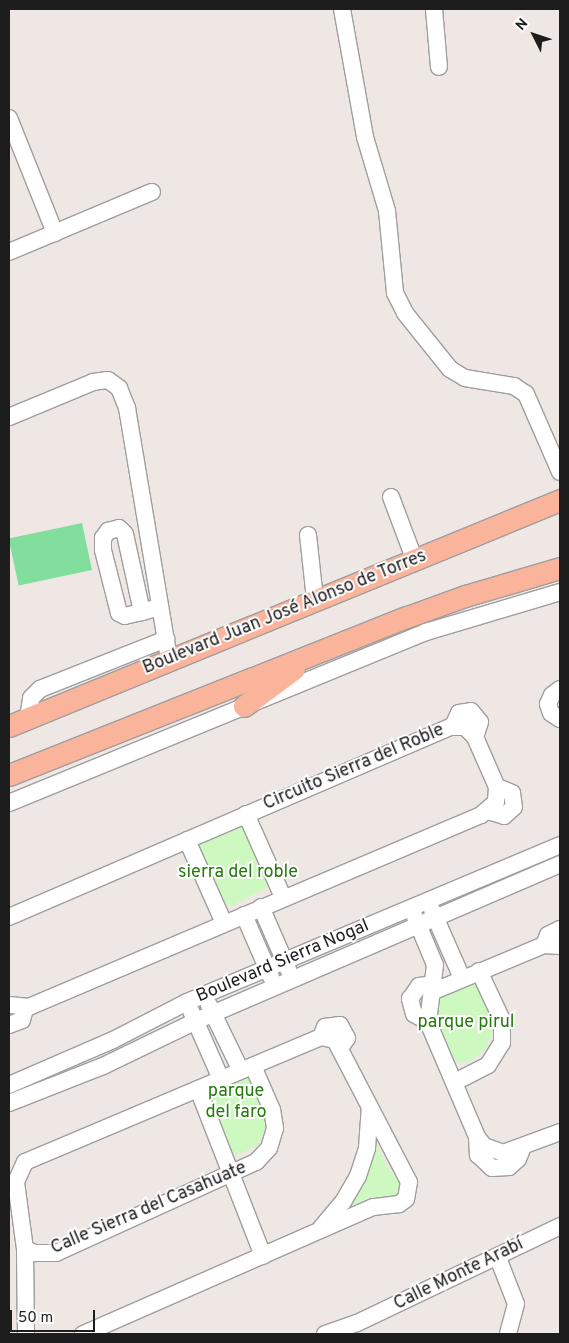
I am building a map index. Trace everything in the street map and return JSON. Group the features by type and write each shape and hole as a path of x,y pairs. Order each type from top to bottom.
{"main road":[{"name":"Boulevard Juan José Alonso de Torres","path":"9,726 168,649 315,599 415,561 560,500"},
{"path":"9,775 317,651 465,596 560,568"},
{"path":"244,706 317,651"}],"street":[{"path":"342,9 364,137 387,211 395,293 405,313 450,369 465,378 514,386 526,394 560,472"},
{"path":"434,9 439,67"},
{"path":"9,118 55,233"},
{"path":"9,252 152,192"},
{"path":"9,417 93,382 108,380 119,388 127,408 168,649"},
{"path":"391,497 415,561"},
{"path":"142,612 125,534 119,528 108,531 103,538 103,550 119,613 125,616 142,612 160,606"},
{"path":"308,535 315,599"},
{"path":"9,803 445,625 560,592"},
{"path":"560,689 552,694 548,704 551,714 560,719"},
{"name":"Circuito Sierra del Roble","path":"9,917 453,726 465,727 475,737 497,787 496,802 488,811 25,1008"},
{"path":"246,814 284,897"},
{"path":"187,840 224,923"},
{"name":"Boulevard Sierra Nogal","path":"9,1085 113,1040 205,994 560,845"},
{"name":"Boulevard Sierra Nogal","path":"9,1103 103,1066 213,1013 420,926 560,864"},
{"path":"428,900 462,978"},
{"path":"261,907 293,980"},
{"path":"410,908 420,926 435,965 434,988 428,1004 428,1022 477,1137 493,1152 503,1153 528,1146 560,1132"},
{"path":"244,915 275,988"},
{"path":"434,988 552,945 548,935 560,929"},
{"path":"455,1082 488,1065 502,1043 502,1020 479,971"},
{"name":"Calle Sierra del Casahuate","path":"25,1249 35,1253 56,1253 256,1162 273,1139 272,1110 213,1013 205,994"},
{"path":"187,1002 221,1079"},
{"path":"9,1005 25,1008 22,1020 9,1025"},
{"path":"26,1334 25,1249 16,1182 25,1162 322,1037 331,1038 341,1047 409,1182 410,1193 402,1203 373,1207 314,1235 83,1334"},
{"path":"198,1089 263,1256"},
{"path":"314,1235 343,1202 358,1176 367,1148 370,1104"},
{"path":"528,1146 560,1119"},
{"name":"Calle Monte Arabí","path":"325,1334 354,1329 560,1226"},
{"path":"498,1258 516,1304 508,1334"}],"green space":[{"path":"82,523 92,570 19,586 9,539"},
{"name":"sierra del roble","path":"242,824 269,886 234,905 227,905 221,900 199,845"},
{"name":"parque pirul","path":"475,982 492,1019 493,1031 485,1050 472,1060 459,1063 451,1055 432,1007 432,998"},
{"name":"parque del faro","path":"245,1075 251,1079 267,1117 267,1126 257,1146 237,1155 229,1147 208,1096 209,1092"},
{"path":"372,1132 387,1167 401,1182 400,1191 396,1195 369,1198 338,1211"}]}
